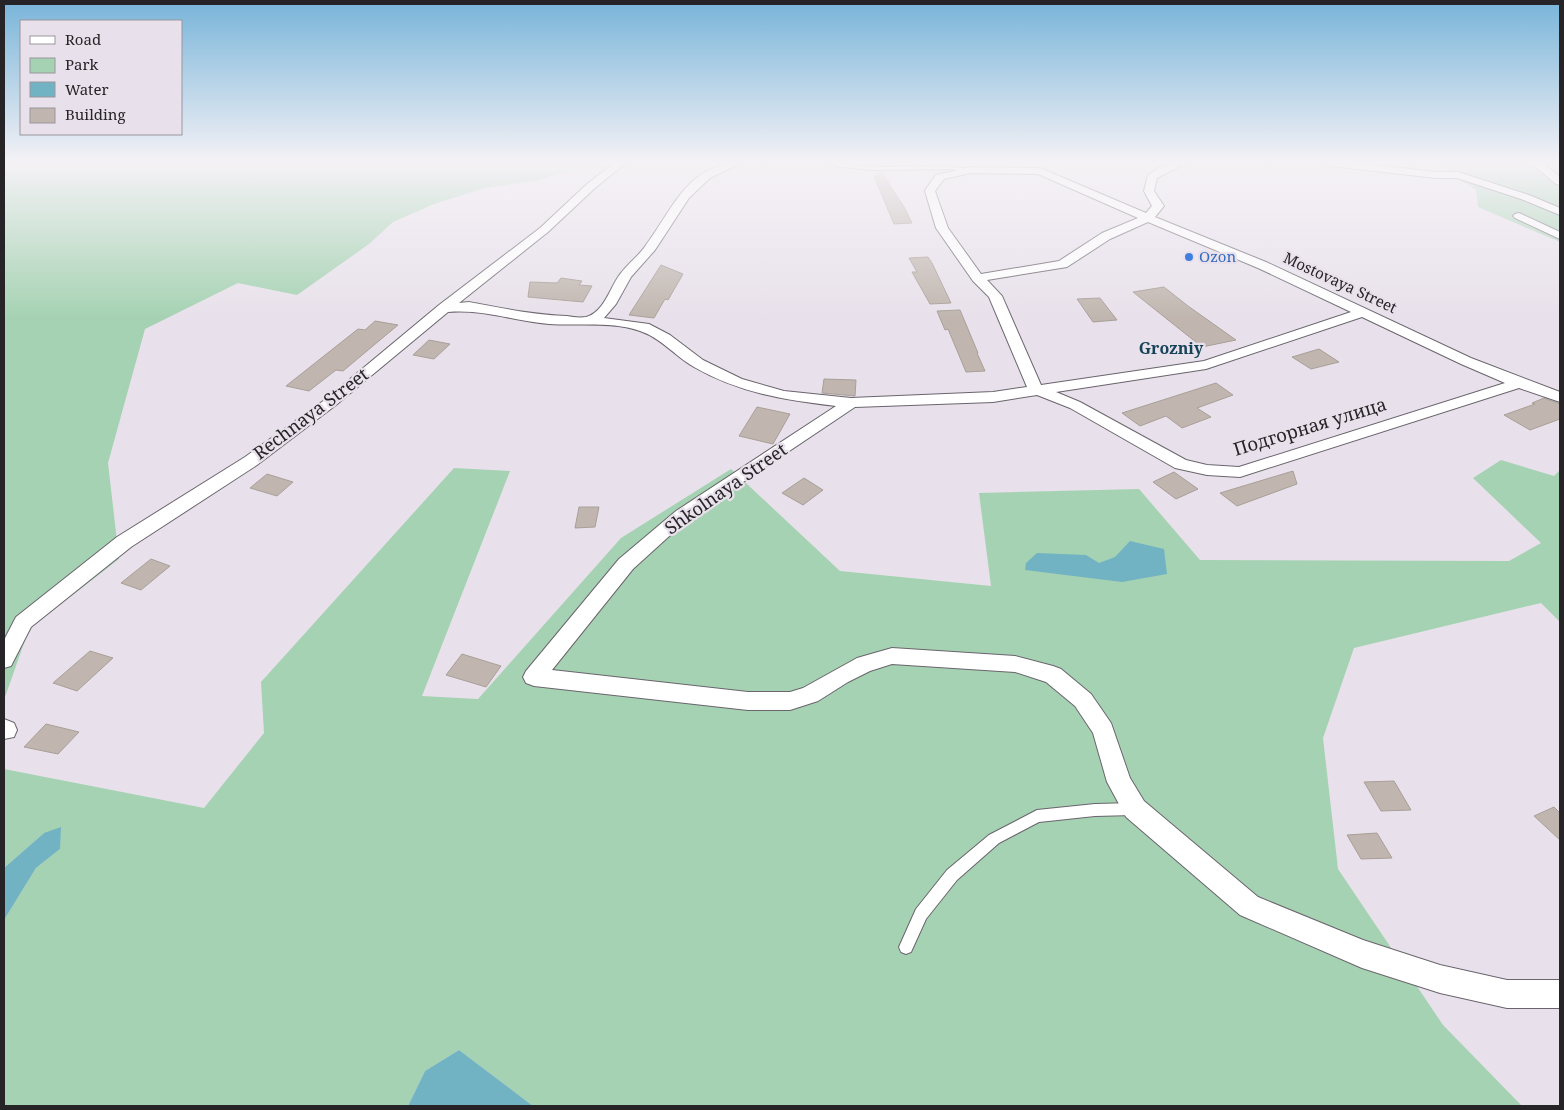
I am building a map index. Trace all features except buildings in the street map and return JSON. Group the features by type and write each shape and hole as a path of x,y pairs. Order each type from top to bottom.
{"street":[{"name":"Rechnaya Street","path":"4,660 23,622 55,596 124,542 251,461 331,402 444,308 544,230 560,215"},
{"path":"588,322 606,311 624,278 650,248 671,215"},
{"path":"938,215 942,228 978,278 995,296 1035,389"},
{"name":"Mostovaya Street","path":"1141,215 1262,265 1458,357 1560,398"},
{"path":"978,278 1063,264 1106,236 1148,218 1151,215"},
{"path":"1519,216 1560,236"},
{"path":"444,308 470,306 548,320 612,322 644,327 665,338 698,363 737,382 783,395 850,404 994,396 1206,365 1364,312"},
{"name":"Подгорная улица","path":"1035,389 1075,405 1181,464 1207,470 1240,472 1519,383"},
{"name":"Shkolnaya Street","path":"850,404 682,515 626,564 534,677 748,701 790,701 810,695 840,676 864,664 892,656 1015,664 1053,675 1083,700 1102,730 1119,782 1135,809"},
{"path":"1135,809 1249,906 1362,954 1440,980 1507,994 1560,994"}],"lane":[{"path":"906,947 920,914 952,875 994,840 1037,816 1095,810 1135,809"}],"green space":[{"path":"4,215 409,215 393,222 369,244 297,295 238,283 145,329 108,463 119,559 29,629 4,700"},
{"path":"1496,215 1560,215 1560,242"},
{"path":"1501,460 1554,476 1560,470 1560,622 1541,603 1354,648 1323,738 1338,869 1443,1025 1522,1106 533,1106 459,1050 425,1071 408,1106 4,1106 4,920 36,868 60,849 44,833 4,868 4,769 204,808 264,733 261,682 454,468 510,471 422,696 478,699 621,538 731,469 840,571 991,586 979,493 1139,489 1200,560 1509,561 1541,543 1473,478"}],"water":[{"path":"1130,541 1164,549 1167,574 1122,582 1025,570 1026,563 1037,553 1086,555 1099,563 1115,557"},
{"path":"61,827 60,849 36,868 4,920 4,868 44,833"},
{"path":"459,1050 533,1106 408,1106 425,1071"}],"place":[{"name":"Ozon","path":"1189,257"}],"district":[{"name":"Grozniy","path":"1171,348"}]}
